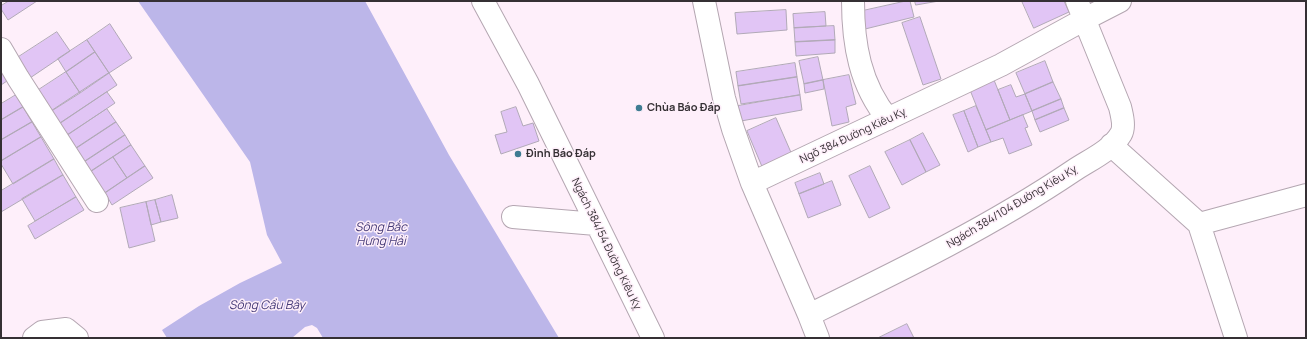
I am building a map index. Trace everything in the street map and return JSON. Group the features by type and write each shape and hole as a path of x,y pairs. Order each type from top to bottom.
{"street":[{"name":"Ngách 384/54 Đường Kiêu Kỵ","path":"483,1 528,84 653,338"},
{"path":"704,1 724,98 733,129 752,183 818,338"},
{"path":"853,1 854,32 862,69 868,88 877,105 888,119"},
{"name":"Ngõ 384 Đường Kiêu Kỵ","path":"752,183 1001,65 1081,10 1120,1"},
{"name":"Ngách 384/104 Đường Kiêu Kỵ","path":"809,314 872,284 991,222 1048,188 1111,146 1122,133 1123,122 1120,107 1081,10"},
{"path":"1,48 18,78 97,202"},
{"path":"1111,146 1199,224 1236,338"},
{"path":"1199,224 1306,195"},
{"path":"512,217 596,224"},
{"path":"34,338 42,332 66,329 77,338"}],"water":[{"name":"Sông Bắc Hưng Hải","path":"138,1 365,1 449,155 559,338 323,338 317,328 312,325 305,327 292,338 167,338 162,330 199,306 240,283 282,263 267,235 250,162"}],"building":[{"path":"9,1 37,1 8,20 1,9 1,6"},
{"path":"910,1 914,17 861,30 858,12"},
{"path":"915,1 939,1 916,5"},
{"path":"1022,1 1064,1 1069,12 1034,28"},
{"path":"786,10 787,30 737,34 735,13"},
{"path":"825,12 826,26 794,28 793,14"},
{"path":"920,17 941,79 923,85 902,23"},
{"path":"110,24 132,58 109,73 87,40"},
{"path":"834,26 835,40 795,42 794,28"},
{"path":"57,32 70,51 30,78 17,58"},
{"path":"87,40 95,52 66,72 58,59"},
{"path":"835,40 835,53 796,56 795,42"},
{"path":"95,52 109,73 80,93 66,72"},
{"path":"818,57 823,80 804,84 799,61"},
{"path":"1045,61 1053,82 1025,94 1016,73"},
{"path":"795,63 797,77 738,86 736,72"},
{"path":"1,67 10,79 1,85"},
{"path":"66,72 80,93 50,112 37,91"},
{"path":"109,73 117,85 59,124 50,112"},
{"path":"849,75 856,104 846,107 849,122 832,126 823,80"},
{"path":"992,75 1010,120 986,130 968,85"},
{"path":"797,77 800,95 741,104 738,86"},
{"path":"823,80 824,89 805,93 804,84"},
{"path":"1053,82 1061,99 1032,111 1025,94"},
{"path":"1011,85 1016,97 1025,94 1032,111 1010,120 998,90"},
{"path":"107,92 115,103 66,136 59,124"},
{"path":"16,95 23,107 1,120 1,104"},
{"path":"800,95 802,110 741,121 738,106"},
{"path":"1061,99 1064,108 1035,120 1032,111"},
{"path":"976,106 991,142 978,147 964,111"},
{"path":"23,107 32,122 1,140 1,120"},
{"path":"516,107 523,126 533,123 539,141 501,154 495,135 507,132 501,112"},
{"path":"1064,108 1069,120 1040,132 1035,120"},
{"path":"107,109 116,122 75,149 66,136"},
{"path":"964,111 978,147 968,152 953,115"},
{"path":"1023,115 1028,127 1025,128 1032,145 1009,154 1003,138 991,142 986,130"},
{"path":"776,118 793,157 763,169 747,131"},
{"path":"32,122 41,137 1,161 1,140"},
{"path":"116,122 125,135 84,162 75,149"},
{"path":"923,133 940,165 926,172 910,140"},
{"path":"125,135 131,145 90,172 84,162"},
{"path":"41,137 54,159 13,184 1,164 1,161"},
{"path":"910,140 926,172 902,185 885,152"},
{"path":"131,145 145,166 127,178 113,157"},
{"path":"113,157 127,178 105,193 90,172"},
{"path":"54,159 63,175 1,212 1,191"},
{"path":"145,166 153,178 112,205 105,193"},
{"path":"870,166 890,208 869,218 849,176"},
{"path":"820,173 824,184 799,194 795,183"},
{"path":"63,175 76,197 35,221 22,199"},
{"path":"832,181 841,205 808,218 799,194"},
{"path":"172,195 178,218 161,222 155,200"},
{"path":"76,197 84,210 35,239 28,226"},
{"path":"155,200 161,222 151,225 146,202"},
{"path":"146,202 155,241 129,248 120,208"},
{"path":"907,324 914,338 878,338"}],"place":[{"name":"Chùa Báo Đáp","path":"639,108"},
{"name":"Đình Báo Đáp","path":"518,154"}],"water label":[{"name":"Sông Cầu Bây","path":"267,306"}]}
